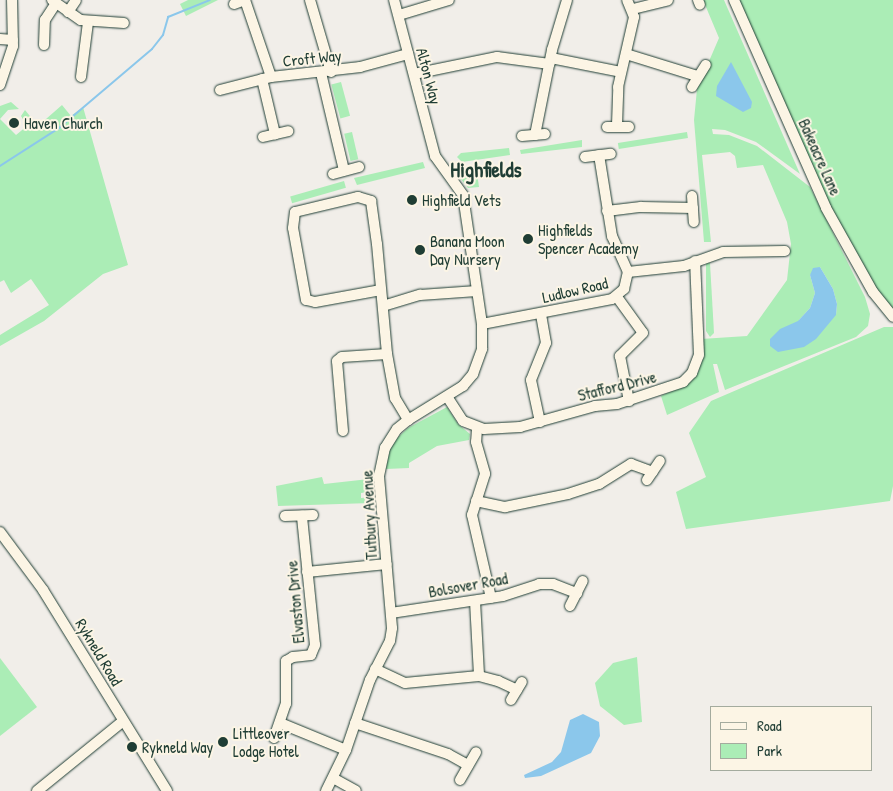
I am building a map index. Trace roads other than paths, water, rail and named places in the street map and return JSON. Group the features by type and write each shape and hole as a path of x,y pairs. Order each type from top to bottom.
{"street":[{"path":"0,85 13,40 12,0"},
{"path":"68,12 76,0"},
{"path":"234,4 245,0 266,78 275,134"},
{"path":"310,0 326,72 344,170"},
{"name":"Alton Way","path":"394,0 436,160"},
{"path":"398,15 449,0"},
{"path":"522,136 540,135 550,61 567,0"},
{"path":"627,0 633,9 612,126 629,127"},
{"path":"633,9 668,0"},
{"name":"Bakeacre Lane","path":"734,0 826,208 873,292 893,317"},
{"path":"44,45 45,20 54,2 68,12 88,22 111,19 124,23"},
{"path":"81,77 88,22"},
{"path":"0,38 13,40"},
{"name":"Croft Way","path":"220,90 236,82 326,72 408,54"},
{"path":"626,54 697,76"},
{"path":"414,74 497,57 550,61 621,72"},
{"path":"692,87 697,76 706,65"},
{"path":"263,137 288,130"},
{"path":"585,157 611,154"},
{"name":"Ludlow Road","path":"482,324 541,314 617,297 624,289 628,272 615,247 599,155"},
{"name":"Tutbury Avenue","path":"326,791 346,750 375,669 390,641 391,613 380,466 390,439 408,420 448,398 473,374 482,349 482,324 463,195 436,160"},
{"path":"332,174 359,166"},
{"path":"692,196 694,222"},
{"path":"381,290 315,302 306,300 293,228 295,212 358,197 368,198 372,205 383,306 387,354 395,398 408,420"},
{"path":"608,211 641,207 692,208"},
{"path":"628,272 673,268 723,252 784,251"},
{"name":"Stafford Drive","path":"477,429 540,422 629,401 683,382 696,366 699,338 695,261"},
{"path":"383,306 420,295 477,291"},
{"path":"617,297 643,333 620,356 629,401"},
{"path":"540,422 530,380 546,343 541,314"},
{"path":"343,431 337,361 342,357 387,354"},
{"path":"448,398 463,421 477,429 476,442 485,474 476,501 473,523 491,598"},
{"path":"476,501 505,507 568,494 599,484 631,464 650,476 660,461"},
{"path":"286,516 313,515"},
{"name":"Elvaston Drive","path":"274,738 286,704 286,661 314,652 302,516"},
{"name":"Rykneld Road","path":"0,534 43,590 167,791"},
{"path":"307,572 387,564"},
{"path":"570,606 583,581"},
{"name":"Bolsover Road","path":"391,613 491,598 539,584 553,584 577,592"},
{"path":"475,601 479,676"},
{"path":"375,669 396,680 416,684 479,676 519,686 511,700"},
{"path":"37,791 123,721"},
{"path":"280,723 346,750"},
{"path":"355,723 448,754 468,765"},
{"path":"460,780 476,752"},
{"path":"333,778 356,791"}],"water":[{"path":"731,62 752,102 751,108 743,112 716,96 717,86"},
{"path":"820,267 833,289 837,304 836,315 816,339 804,347 778,352 770,346 770,339 780,329 798,321 810,308 815,293 810,275 813,268"},
{"path":"583,714 599,722 600,736 591,753 541,776 525,778 524,775 552,762 561,752 570,720"}],"waterway":[{"path":"0,166 59,128 152,49 163,35 168,17 210,0"}],"place":[{"name":"Haven Church","path":"14,123"},
{"name":"Highfield Vets","path":"412,200"},
{"name":"Highfields Spencer Academy","path":"528,239"},
{"name":"Banana Moon Day Nursery","path":"420,250"},
{"name":"Littleover Lodge Hotel","path":"223,742"},
{"name":"Rykneld Way","path":"132,747"}],"district":[{"name":"Highfields","path":"486,170"}]}
